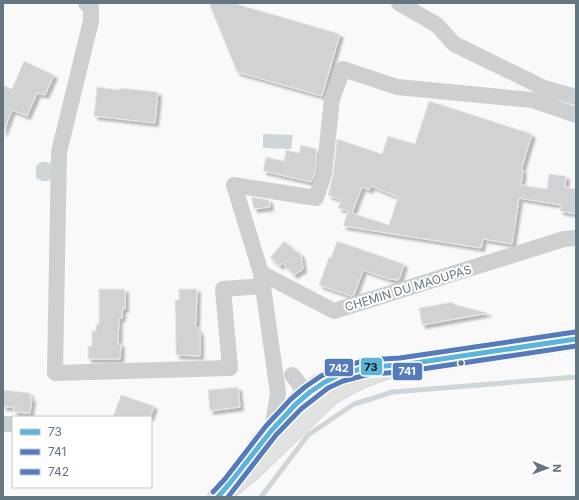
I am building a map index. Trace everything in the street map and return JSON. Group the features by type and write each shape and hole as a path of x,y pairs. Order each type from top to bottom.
{"main road":[{"path":"272,439 344,386 377,371 401,365 576,339"},
{"path":"220,495 247,474 301,401 318,385 357,369 376,366 401,365"}],"street":[{"path":"86,3 91,7 91,21 59,152 55,372 230,368 223,289 262,280"},
{"path":"399,3 437,25 454,44 544,88 576,97"},
{"path":"272,439 278,393 262,280 234,185 316,198 324,174 332,99 343,69 397,87 532,100 576,115"},
{"name":"CHEMIN DU MAOUPAS","path":"262,280 334,311 564,239 576,238"},
{"path":"273,354 297,380 300,386 301,401"},
{"path":"292,375 306,378 330,379"},
{"path":"278,393 307,404 323,402"}],"shaded area":[{"path":"263,134 293,135 291,149 263,148"},
{"path":"41,162 51,164 52,175 48,181 43,181 36,178 36,166"}],"building":[{"path":"209,3 233,3 340,34 322,96 237,72"},
{"path":"24,61 54,75 45,95 37,93 27,116 12,110 3,133 3,85 12,89"},
{"path":"97,87 158,92 155,123 94,116"},
{"path":"429,101 532,134 521,170 523,170 521,185 547,189 549,174 566,176 565,187 576,189 576,214 560,211 561,205 519,198 512,244 483,239 481,248 343,226 348,211 338,208 341,200 328,195 333,175 337,139 382,154 388,136 415,144","holes":["371,186 398,197 389,225 352,213 362,187 369,190"]},
{"path":"301,145 317,149 315,172 311,182 263,171 266,157 284,161 286,150 299,153"},
{"path":"251,197 269,200 270,207 254,209"},
{"path":"284,241 301,255 303,269 294,275 282,263 280,266 270,258"},
{"path":"337,241 404,264 399,280 389,279 363,270 354,295 351,296 319,285 329,257 331,258"},
{"path":"99,289 125,289 125,309 122,309 122,318 119,318 118,344 121,344 120,359 88,359 88,346 92,346 92,331 96,331 96,325 99,324"},
{"path":"179,289 197,289 196,323 194,323 200,333 200,356 176,355 175,300 179,300"},
{"path":"453,302 453,304 488,313 422,325 419,308"},
{"path":"238,387 240,407 210,411 208,390"},
{"path":"3,390 30,393 30,398 32,398 30,413 14,412 14,407 3,407"},
{"path":"121,395 154,406 150,416 113,416"}],"waterway":[{"path":"261,497 308,435 354,404 393,392 576,377"}],"transit line":[{"name":"742","path":"213,492 225,479 266,426 291,399 321,376 338,368 367,360 400,358 575,332"},
{"name":"73","path":"218,497 271,431 296,404 310,392 341,374 369,367 401,365 576,339"},
{"name":"741","path":"228,497 276,435 301,409 328,388 343,381 370,374 402,372 576,346"}]}
